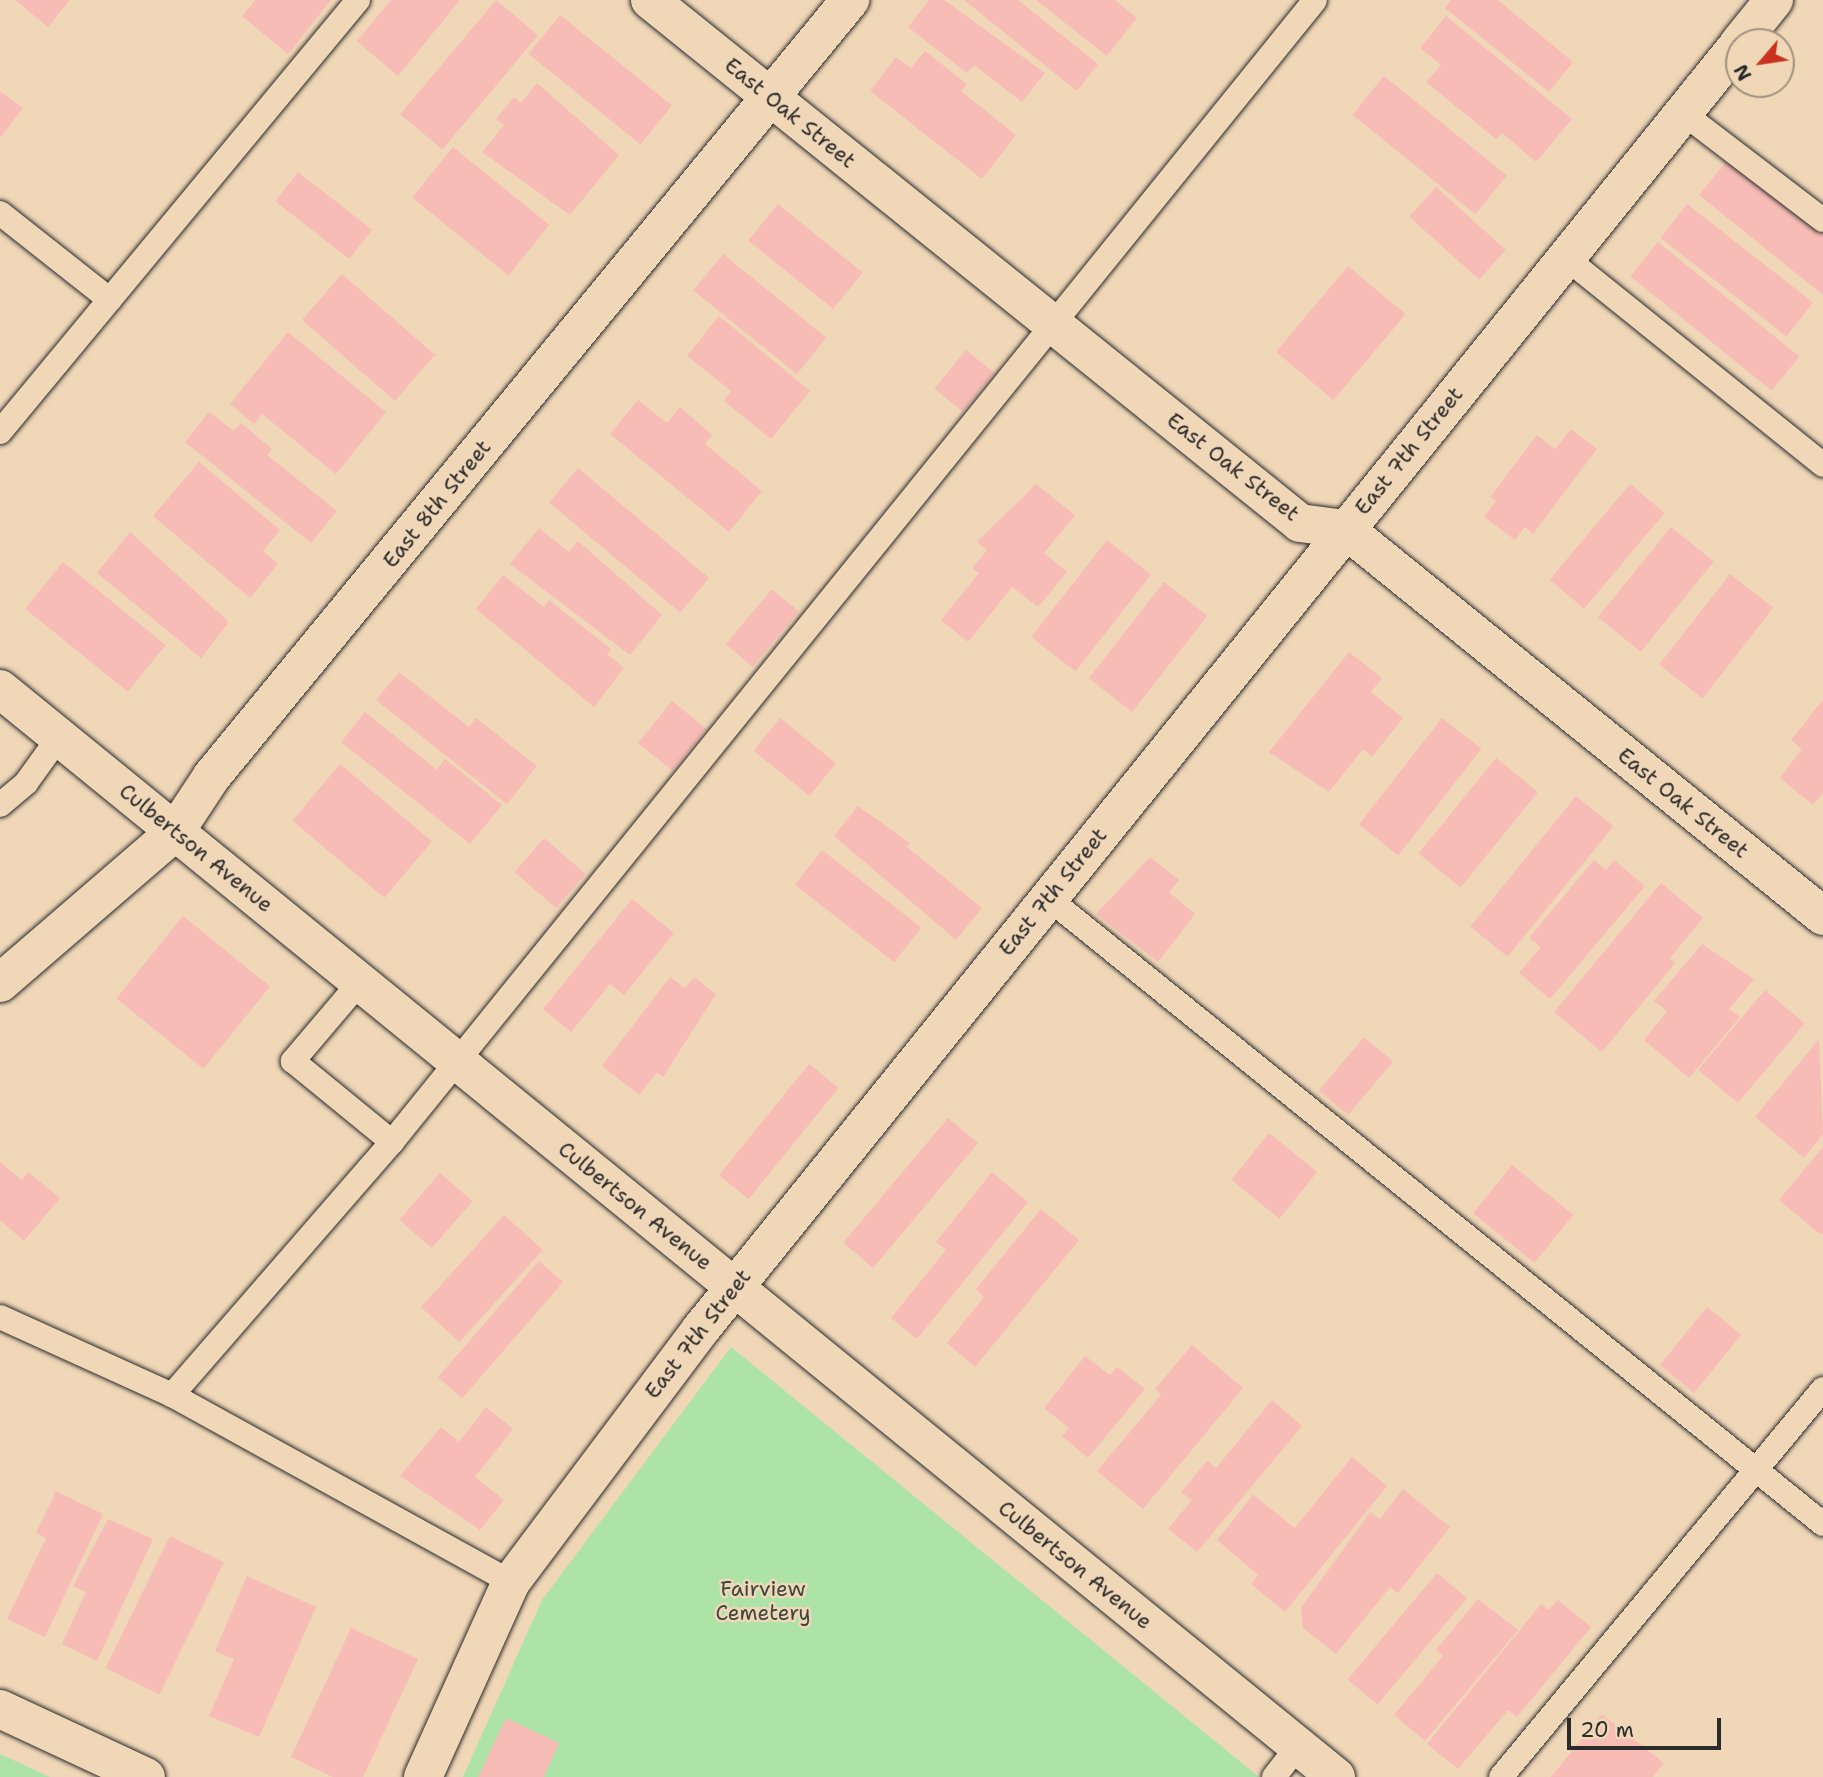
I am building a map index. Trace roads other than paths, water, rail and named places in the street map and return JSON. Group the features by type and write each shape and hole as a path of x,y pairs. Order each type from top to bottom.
{"street":[{"name":"East Oak Street","path":"650,0 1300,523 1345,529 1823,916"},
{"name":"East 8th Street","path":"0,983 175,832 212,776 850,0"},
{"name":"East 7th Street","path":"1752,28 1774,0"},
{"name":"East 7th Street","path":"423,1777 511,1582 734,1287 1725,61"},
{"name":"Culbertson Avenue","path":"0,689 1336,1777"},
{"path":"0,1709 146,1777"}],"lane":[{"path":"0,432 358,0"},
{"path":"172,1395 458,1062 1055,326 1315,0"},
{"path":"1683,113 1823,220"},
{"path":"0,213 110,300"},
{"path":"1566,258 1823,465"},
{"path":"0,805 26,783 60,737"},
{"path":"1048,898 1823,1524"},
{"path":"360,982 293,1061 392,1142"},
{"path":"0,1317 172,1395 511,1582"},
{"path":"1501,1777 1823,1389"},
{"path":"1274,1777 1298,1746"}],"park label":[{"name":"Fairview Cemetery","path":"763,1601"}]}
